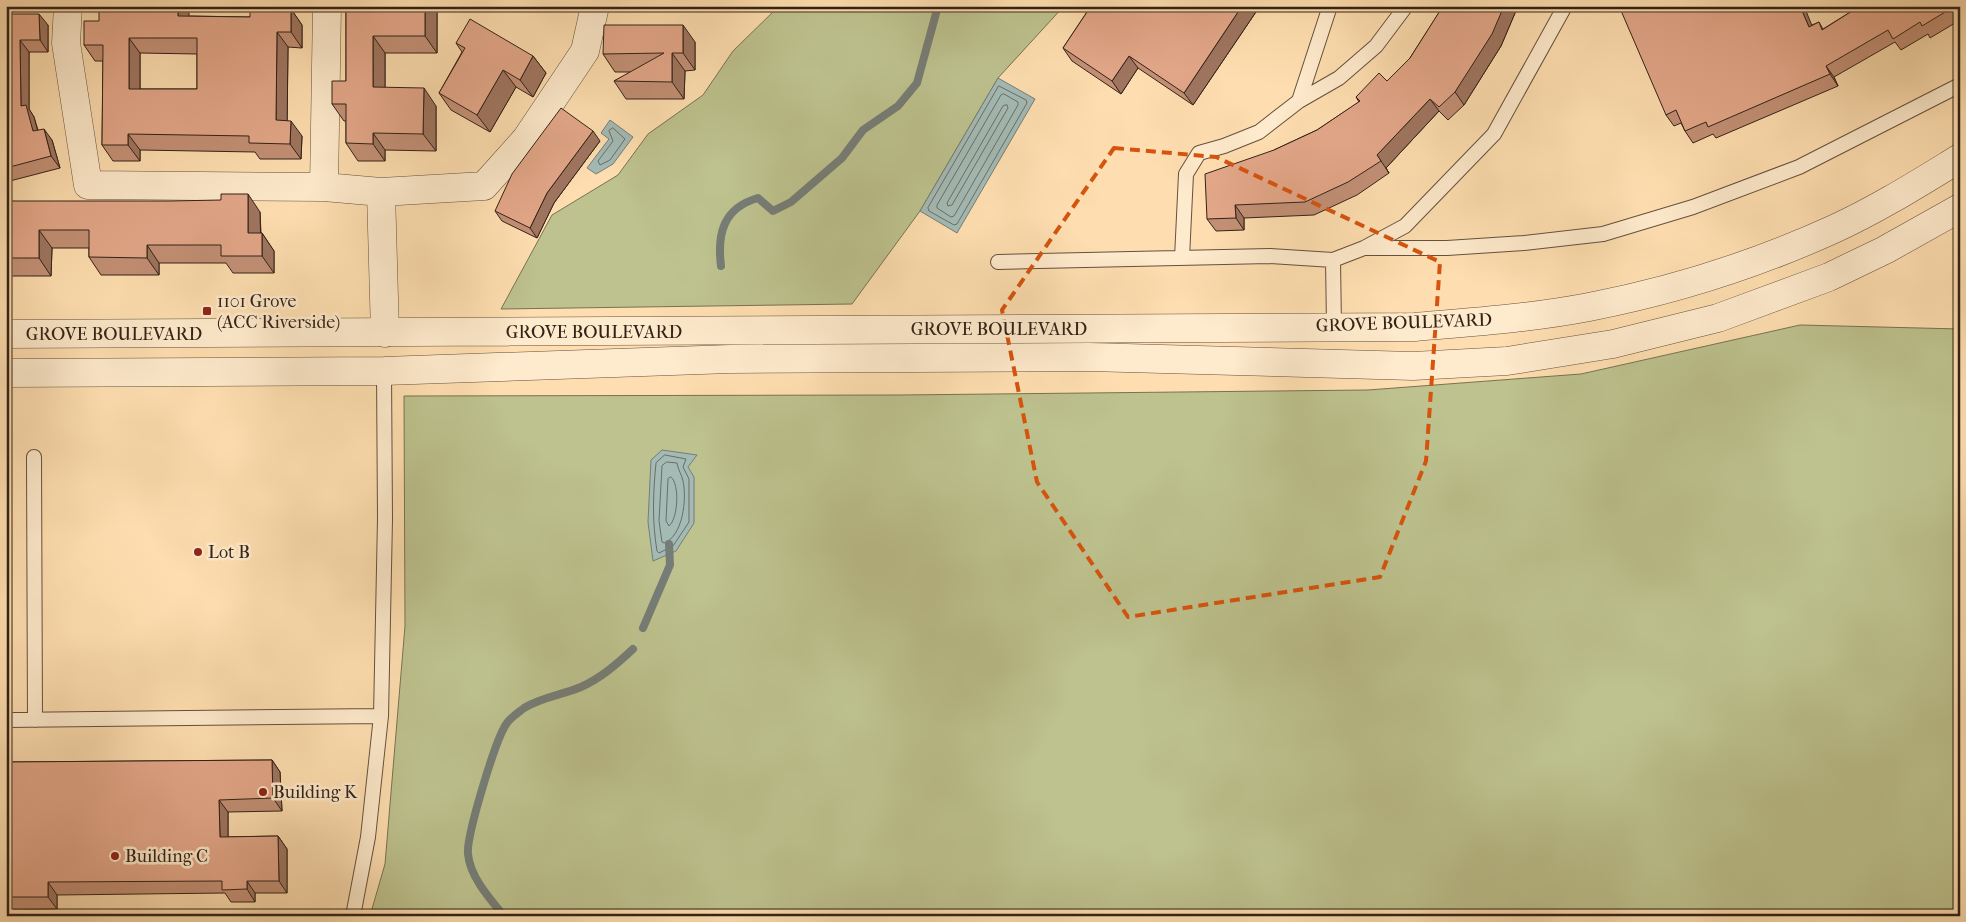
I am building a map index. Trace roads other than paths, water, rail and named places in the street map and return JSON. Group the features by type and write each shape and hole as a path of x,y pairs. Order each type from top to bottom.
{"street":[{"path":"68,6 66,43 88,185 324,187 381,192 484,186 526,138 584,51 595,6"},
{"path":"324,187 327,6"},
{"name":"GROVE BOULEVARD","path":"6,334 1415,327 1506,319 1589,307 1668,287 1754,261 1835,228 1890,200 1960,158"},
{"path":"381,192 385,333 384,371"},
{"name":"GROVE BOULEVARD","path":"6,373 384,371 730,359 1089,357 1413,366 1507,361 1572,352 1656,334 1718,318 1829,277 1885,250 1960,208"},
{"path":"1334,327 1334,364"}],"lane":[{"path":"1299,101 1330,6"},
{"path":"1182,258 1186,174 1199,153 1224,146 1259,132 1299,101 1339,78 1376,46 1403,13 1406,6"},
{"path":"998,262 1270,256 1333,260 1364,248 1405,226 1494,134 1565,6"},
{"path":"1364,248 1447,248 1524,243 1603,234 1693,207 1799,168 1960,85"},
{"path":"1333,260 1334,327"},
{"path":"353,916 368,837 381,716 385,520 384,371"},
{"path":"34,457 36,720"},
{"path":"6,720 381,716"}],"water":[{"path":"998,78 1035,99 957,233 920,211"},
{"path":"610,120 633,137 613,164 596,174 587,168 609,139 601,133"},
{"path":"662,450 697,455 688,467 694,477 694,523 676,551 653,561 648,522 651,460"}],"waterway":[{"path":"721,266 720,243 722,233 730,215 737,208 746,202 758,198 773,211 791,202 842,158 863,130 898,106 917,83 938,6"},
{"path":"643,628 670,565 669,544"},
{"path":"504,916 487,895 472,871 468,854 477,809 489,766 502,732 508,721 524,708 588,683 608,670 633,649"}],"place":[{"name":"1101 Grove (ACC Riverside)","path":"207,311"},
{"name":"Lot B","path":"198,552"},
{"name":"Building K","path":"263,792"},
{"name":"Building C","path":"115,856"}]}
